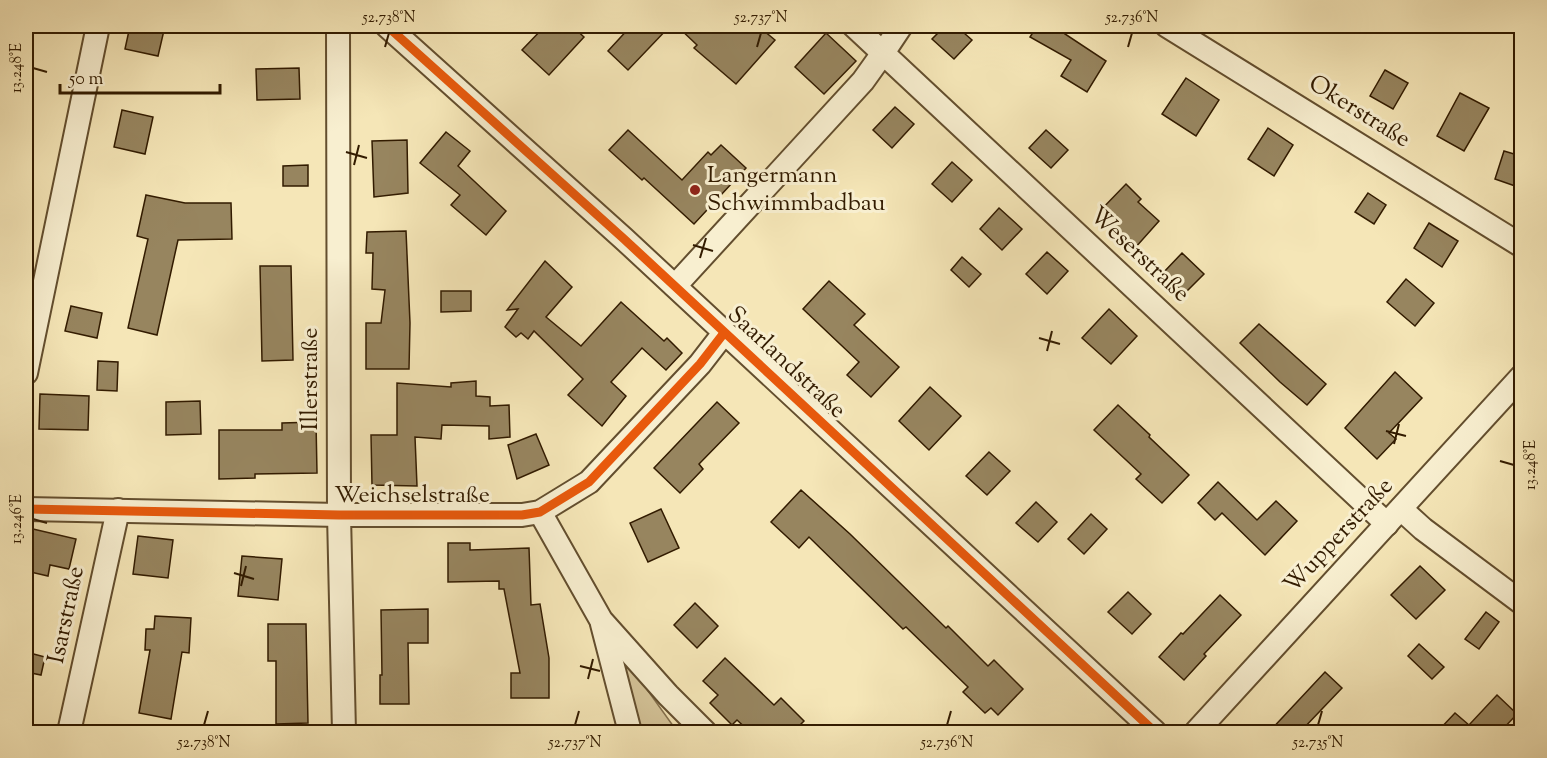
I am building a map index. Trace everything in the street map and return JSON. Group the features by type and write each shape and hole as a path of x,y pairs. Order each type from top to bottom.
{"street":[{"path":"26,373 98,26"},
{"name":"Illerstraße","path":"338,26 339,515 344,732"},
{"name":"Saarlandstraße","path":"387,26 675,286 1155,732"},
{"name":"Weserstraße","path":"854,26 1394,517 1423,529 1521,603"},
{"path":"675,286 863,81 901,26"},
{"name":"Okerstraße","path":"1167,26 1521,246"},
{"name":"Weichselstraße","path":"26,509 339,515 500,515 540,512 589,482 700,364 724,333"},
{"name":"Wupperstraße","path":"1196,732 1521,376"},
{"name":"Isarstraße","path":"69,732 118,510"},
{"path":"540,512 601,620 668,695 705,732"},
{"path":"601,620 630,732"}],"shaded area":[{"path":"621,653 676,730 678,732 640,732"}],"building":[{"path":"130,26 165,26 158,56 125,49"},
{"path":"545,26 572,26 584,37 549,75 522,50"},
{"path":"631,26 670,26 628,70 608,51"},
{"path":"677,26 758,26 775,40 736,84 694,48 697,45"},
{"path":"945,26 956,26 972,40 954,59 932,39"},
{"path":"1037,26 1070,26 1065,34 1106,61 1087,92 1061,76 1071,60 1030,37"},
{"path":"826,33 856,61 824,94 795,67"},
{"path":"299,68 300,99 257,100 256,69"},
{"path":"1385,70 1408,83 1393,109 1370,96"},
{"path":"1186,78 1219,100 1196,136 1162,114"},
{"path":"1460,93 1489,108 1464,151 1437,136"},
{"path":"895,107 914,124 892,148 873,130"},
{"path":"122,110 153,117 145,154 114,147"},
{"path":"1268,128 1293,145 1274,176 1248,159"},
{"path":"628,130 682,180 708,152 711,155 721,145 746,168 694,224 644,178 642,180 609,150"},
{"path":"1046,130 1068,150 1051,168 1029,148"},
{"path":"446,132 470,151 458,166 506,211 486,235 451,205 460,195 420,163"},
{"path":"407,140 408,193 374,197 372,141"},
{"path":"1504,151 1521,156 1521,177 1518,187 1495,179"},
{"path":"952,162 972,180 952,202 932,184"},
{"path":"308,165 308,186 283,186 283,166"},
{"path":"1126,184 1141,199 1138,202 1159,221 1135,248 1098,213"},
{"path":"1368,193 1386,205 1374,224 1355,212"},
{"path":"146,195 185,203 231,203 232,239 178,240 157,335 128,328 148,239 137,236"},
{"path":"999,208 1022,229 1002,250 980,229"},
{"path":"1429,223 1458,241 1442,267 1414,248"},
{"path":"406,231 410,323 409,369 366,369 366,323 381,323 385,290 372,289 373,253 366,253 367,232"},
{"path":"1047,252 1068,271 1047,294 1026,274"},
{"path":"1182,253 1204,274 1185,293 1163,273"},
{"path":"962,257 981,274 969,287 951,270"},
{"path":"545,261 572,287 546,317 581,346 621,302 664,341 667,338 682,353 666,370 642,348 611,382 626,396 602,426 568,395 583,379 534,331 528,339 521,333 516,337 505,327 518,309 507,310"},
{"path":"260,266 291,266 293,360 262,361"},
{"path":"1406,279 1434,303 1415,326 1387,302"},
{"path":"829,281 865,314 854,325 899,367 871,397 847,375 859,362 803,309"},
{"path":"441,291 471,291 471,311 441,312"},
{"path":"71,306 102,313 97,338 65,331"},
{"path":"1109,309 1137,336 1111,364 1082,338"},
{"path":"1259,324 1326,384 1307,405 1240,343"},
{"path":"98,361 118,362 117,391 97,390"},
{"path":"1395,372 1422,398 1389,433 1396,439 1377,459 1345,428"},
{"path":"476,381 476,396 490,397 490,406 509,405 510,437 489,439 489,426 442,425 441,439 415,437 417,486 372,485 371,435 397,435 397,383 451,387 451,383"},
{"path":"930,387 961,416 929,450 899,421"},
{"path":"40,394 89,396 88,430 39,429"},
{"path":"200,401 201,434 166,435 166,402"},
{"path":"717,402 739,423 699,464 703,469 680,493 654,468"},
{"path":"1118,405 1189,475 1162,503 1136,479 1141,474 1094,430"},
{"path":"316,422 317,473 255,474 255,478 219,479 219,430 282,430 282,423"},
{"path":"536,434 549,465 517,479 508,445"},
{"path":"989,452 1010,471 987,495 966,476"},
{"path":"1218,482 1257,520 1276,501 1297,521 1265,555 1222,513 1215,520 1198,503"},
{"path":"801,490 988,666 994,660 1023,689 998,715 991,708 985,713 963,692 968,687 906,627 903,629 809,537 799,548 771,522"},
{"path":"1036,502 1057,522 1038,542 1016,523"},
{"path":"661,509 679,548 648,562 630,523"},
{"path":"1091,514 1107,529 1084,554 1068,539"},
{"path":"33,529 76,539 69,569 50,565 48,576 26,571"},
{"path":"138,536 173,540 168,578 133,574"},
{"path":"448,543 470,543 470,550 529,548 531,605 540,604 549,658 549,698 511,698 511,673 520,673 504,589 499,589 499,581 448,582"},
{"path":"242,556 282,559 278,600 238,596"},
{"path":"1420,566 1445,590 1416,619 1391,595"},
{"path":"1128,592 1151,614 1132,634 1108,612"},
{"path":"1220,595 1241,615 1204,654 1206,656 1184,680 1159,657"},
{"path":"695,603 718,626 697,648 674,625"},
{"path":"428,609 428,643 408,643 409,704 380,704 381,610"},
{"path":"1486,612 1499,622 1479,649 1465,639"},
{"path":"155,616 191,618 189,653 182,652 171,719 139,713 150,650 145,650 146,629 154,629"},
{"path":"268,624 306,624 308,723 276,724 276,661 268,661"},
{"path":"1419,644 1444,667 1432,679 1408,656"},
{"path":"26,652 45,657 41,675 26,672"},
{"path":"725,658 774,705 781,698 804,721 793,732 750,732 737,720 732,725 710,703 718,695 703,681"},
{"path":"1325,672 1342,688 1300,732 1269,732"},
{"path":"1497,695 1517,714 1500,732 1437,732 1455,713 1469,725"}],"cycle path":[{"path":"387,26 624,239 1155,732"},
{"path":"26,509 339,515 522,515 540,512 589,482 700,364 724,333"}],"place":[{"name":"Langermann Schwimmbadbau","path":"695,190"}]}
